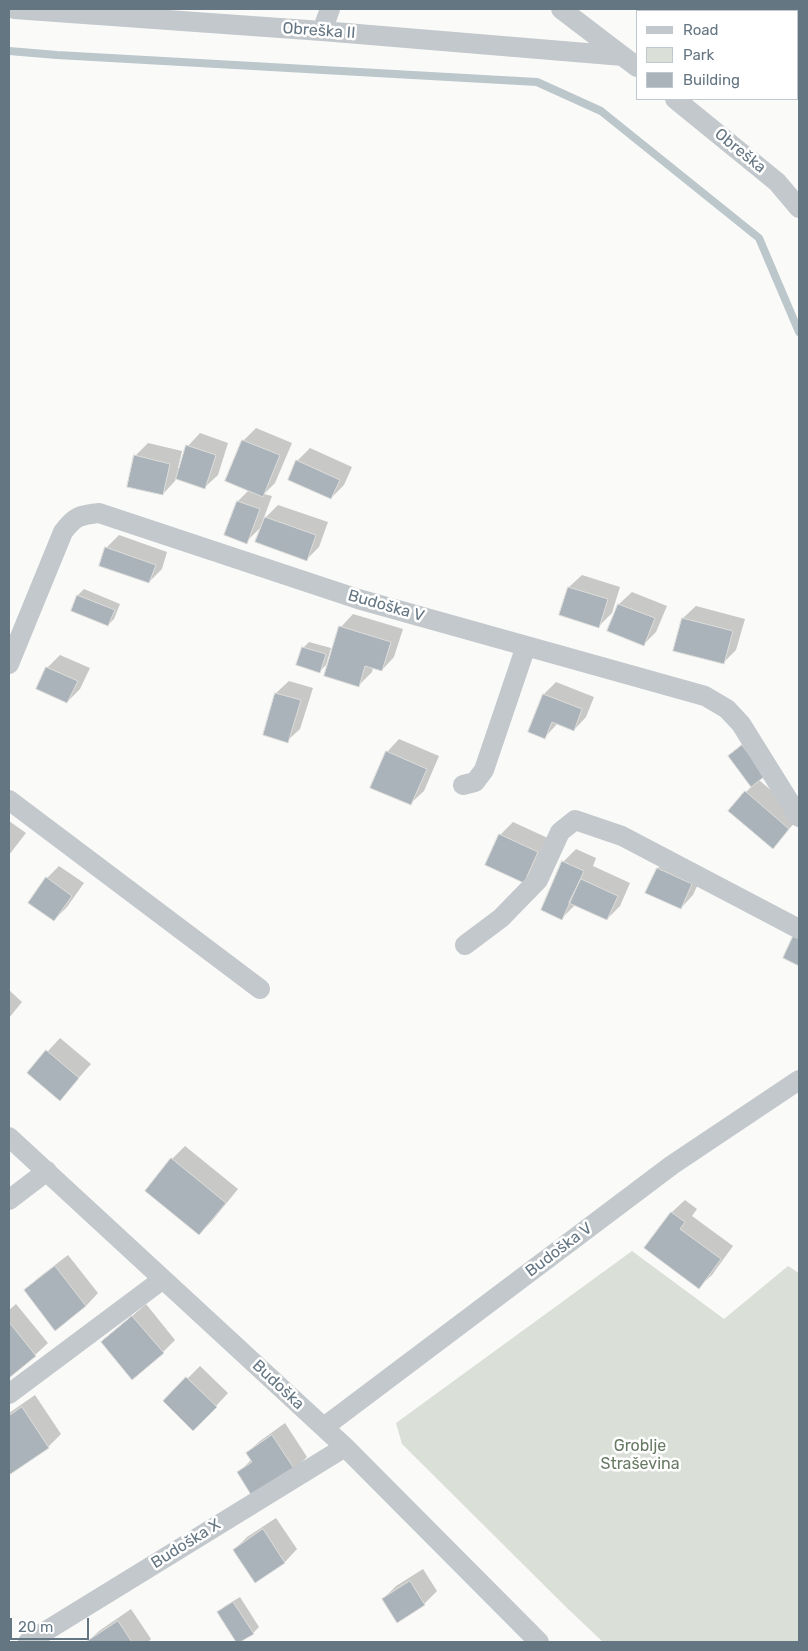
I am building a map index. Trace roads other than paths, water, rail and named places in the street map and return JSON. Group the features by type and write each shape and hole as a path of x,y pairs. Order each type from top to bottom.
{"street":[{"name":"Obreška II","path":"14,9 322,31 630,62"},
{"path":"322,31 330,9"},
{"path":"561,9 630,62"},
{"name":"Obreška","path":"676,100 777,182 799,208"},
{"name":"Budoška V","path":"9,664 63,532 80,515 99,513 358,599 705,696 727,709 741,724 799,817"},
{"path":"463,785 475,782 484,770 526,646"},
{"path":"9,800 260,990"},
{"path":"465,945 501,918 538,880 560,832 575,820 622,836 799,929"},
{"name":"Budoška V","path":"324,1427 672,1165 799,1080"},
{"name":"Budoška","path":"9,1137 345,1446 539,1642"},
{"path":"9,1200 47,1172"},
{"path":"9,1394 163,1279"},
{"name":"Budoška X","path":"28,1642 345,1446"}],"waterway":[{"path":"9,51 537,82 601,111 759,238 799,332"}],"park label":[{"name":"Groblje Straševina","path":"640,1455"}]}
